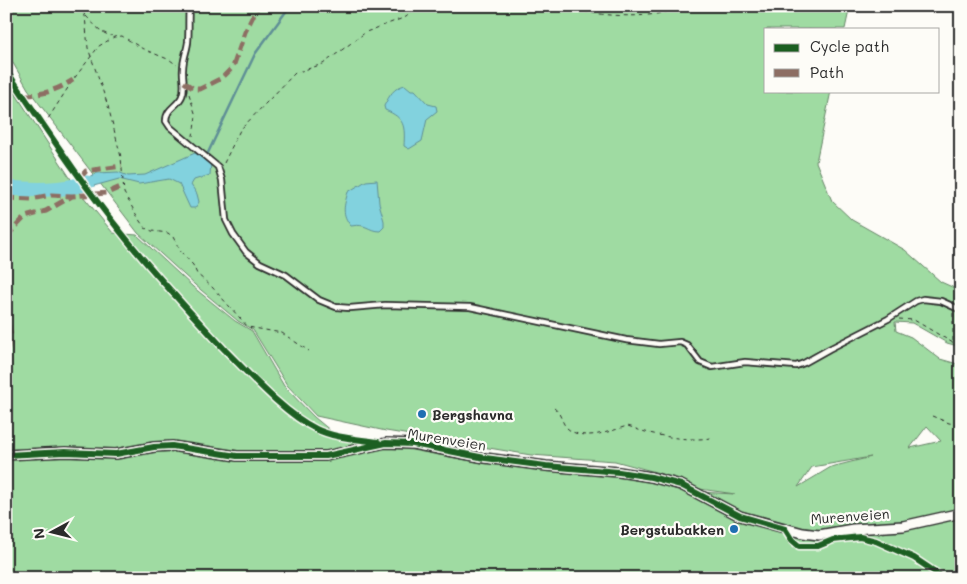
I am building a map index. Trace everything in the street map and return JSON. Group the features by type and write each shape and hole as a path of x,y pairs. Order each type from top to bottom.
{"street":[{"name":"Murenveien","path":"6,455 65,452 116,454 154,447 172,446 204,452 252,457 326,456 386,443 413,444 485,458 650,477 681,485 740,516 803,533 819,535 853,529 903,526 961,513"}],"lane":[{"path":"189,6 188,45 182,72 184,82 183,94 179,101 167,112 166,121 170,127 218,167 222,180 226,220 232,234 246,252 260,263 286,275 319,300 336,307 350,308 385,305 470,307 626,340 659,344 680,342 687,345 700,362 712,367 745,362 796,366 923,299 933,299 961,310"}],"path":[{"path":"80,6 85,16 88,48 108,106 122,157 124,193 145,228 174,237 181,252 194,265 197,274 212,287 248,327 282,333 310,351"},
{"path":"218,167 226,162 240,130 295,73 323,64 366,32 406,17 419,6"},
{"path":"569,6 589,12 636,16 659,14 672,10 676,6"},
{"path":"85,16 106,35 122,36 143,49 170,60 182,72"},
{"path":"44,125 72,80 91,56 99,46 114,37"},
{"path":"184,82 193,102 196,116 193,137 194,146"},
{"path":"953,306 954,343"},
{"path":"888,319 914,320 954,343 961,345"},
{"path":"554,408 559,412 565,426 574,432 586,434 607,433 628,426 654,434 702,439 710,438"},
{"path":"932,416 949,423 961,425"}],"green space":[{"path":"6,6 850,6 845,28 764,28 764,92 831,92 816,162 832,201 852,220 905,250 941,282 961,291 961,347 947,343 912,323 895,322 896,331 911,337 940,359 961,365 961,578 6,578 6,79 78,190 113,233 137,235 193,287 235,321 252,331 284,386 314,417 343,441 412,450 483,463 593,470 637,477 681,491 735,494 700,489 659,473 615,461 531,455 386,431 316,416 287,385 253,330 238,321 195,285 138,233 28,89 6,51","holes":["927,426 941,441 910,448","871,457 831,467 798,487 812,467"]}],"water":[{"path":"405,85 411,90 415,90 428,104 436,106 437,111 427,119 422,141 409,149 404,146 404,128 400,120 397,116 385,110 384,106 395,90"},
{"path":"195,153 211,162 210,175 194,180 191,185 197,194 199,202 195,208 190,208 179,184 169,179 139,184 119,179 90,187 84,179 97,173 118,172 128,176 145,175"},
{"path":"377,180 384,227 380,231 364,226 351,226 344,210 348,192 366,181"}],"waterway":[{"path":"206,157 255,54 290,6"},
{"path":"6,188 58,189 87,183"}],"marked path":[{"path":"184,82 194,89 200,89 222,78 233,67 245,32 258,6"},
{"path":"24,95 50,91 73,80"},
{"path":"80,178 86,171 122,166"},
{"path":"6,198 31,199 51,195 72,196 107,193 123,186"},
{"path":"6,237 25,217 46,211 72,196"},
{"path":"6,310 11,337 6,354"}],"cycle path":[{"path":"6,70 76,172 132,246 184,306 256,382 292,414 316,429 338,436 378,442"},
{"path":"6,455 65,452 116,454 154,447 172,446 237,456 326,456 386,443 413,444 485,458 651,477 681,485 740,516 785,529 792,540 799,546 818,546 833,540 860,537 876,541 914,558 944,578"}],"place":[{"name":"Bergshavna","path":"422,414"},
{"name":"Bergstubakken","path":"734,529"}]}
